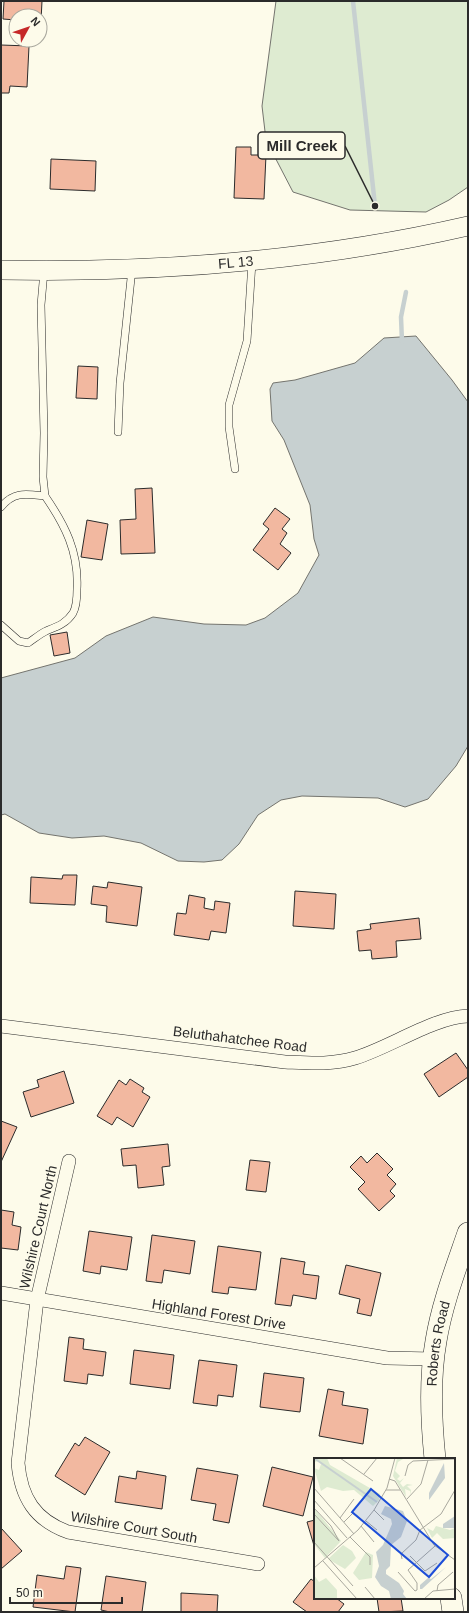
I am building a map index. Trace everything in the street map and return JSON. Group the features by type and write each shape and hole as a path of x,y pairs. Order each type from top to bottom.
{"main road":[{"name":"FL 13","path":"1,270 44,271 132,269 252,262 343,250 468,226"},
{"name":"Roberts Road","path":"435,1458 431,1390 433,1359 444,1304 468,1233"},
{"path":"451,1599 453,1612"}],"street":[{"name":"Beluthahatchee Road","path":"1,1026 285,1062 335,1063 356,1058 447,1020 468,1016"},
{"name":"Wilshire Court North","path":"37,1300 69,1161"},
{"name":"Highland Forest Drive","path":"1,1294 387,1358 433,1359"},
{"name":"Wilshire Court South","path":"37,1300 18,1463 21,1485 25,1495 34,1509 45,1521 68,1532 258,1564"}],"lane":[{"path":"235,469 229,427 229,405 247,341 252,262"},
{"path":"118,432 120,383 132,269"},
{"path":"1,625 19,641 28,643 46,631 59,627 73,613 77,599 78,575 75,552 58,515 45,496 43,477 44,434 41,305 44,271"},
{"path":"1,507 7,499 21,494 45,496"}],"green space":[{"path":"276,1 468,1 468,187 449,200 426,212 350,210 293,192 266,140 262,106"}],"shaded area":[{"path":"416,336 468,402 468,746 456,766 428,799 405,807 378,798 302,796 281,800 258,815 239,844 222,860 204,862 178,861 141,843 104,836 72,838 39,833 5,814 1,815 1,678 75,658 106,636 153,617 204,624 246,625 265,618 298,593 319,555 314,539 310,505 284,440 272,421 270,389 273,383 295,380 355,363 384,338"}],"building":[{"path":"4,1 42,1 42,8 8,8 8,19 3,19"},
{"path":"1,45 8,45 8,48 29,48 27,87 10,86 9,93 1,93"},
{"path":"236,147 251,147 251,155 266,155 264,199 234,198"},
{"path":"51,159 96,161 95,191 50,189"},
{"path":"78,366 98,367 97,399 76,398"},
{"path":"152,488 155,553 121,554 120,520 136,519 135,489"},
{"path":"275,508 290,519 282,529 287,533 280,544 291,553 278,570 253,550 269,529 263,524"},
{"path":"87,520 108,524 102,560 81,557"},
{"path":"67,632 70,653 54,656 50,635"},
{"path":"63,875 77,875 75,905 30,903 31,877 62,879"},
{"path":"108,882 142,887 137,926 106,922 107,906 91,904 93,886 107,888"},
{"path":"295,891 336,894 334,929 293,926"},
{"path":"189,895 205,898 204,908 214,910 215,901 230,903 226,933 211,931 209,940 174,935 177,913 186,914"},
{"path":"419,918 421,939 396,941 397,957 372,959 371,950 359,951 357,931 371,929 370,924"},
{"path":"456,1053 468,1070 468,1077 439,1097 424,1074"},
{"path":"64,1071 74,1103 31,1117 23,1092 39,1087 37,1080"},
{"path":"130,1079 144,1088 142,1092 150,1097 133,1127 117,1117 112,1125 97,1116 119,1080 126,1085"},
{"path":"1,1121 17,1127 1,1162"},
{"path":"168,1144 170,1166 162,1167 164,1185 138,1188 136,1165 123,1166 121,1149"},
{"path":"377,1153 393,1169 387,1175 396,1184 390,1191 395,1196 379,1211 358,1189 365,1182 350,1167 361,1156 367,1163"},
{"path":"250,1160 270,1162 266,1192 246,1190"},
{"path":"1,1210 14,1212 12,1225 21,1227 18,1250 1,1248"},
{"path":"89,1231 132,1237 127,1270 101,1266 100,1274 83,1271"},
{"path":"152,1235 195,1241 190,1274 164,1270 162,1283 146,1281"},
{"path":"218,1246 261,1252 256,1290 229,1287 228,1294 212,1292"},
{"path":"281,1258 305,1262 303,1274 319,1276 316,1299 293,1295 291,1306 275,1304"},
{"path":"346,1265 381,1273 371,1316 357,1313 360,1299 339,1294"},
{"path":"69,1337 84,1339 83,1349 106,1352 103,1376 88,1374 87,1384 64,1381"},
{"path":"134,1350 174,1355 170,1389 130,1384"},
{"path":"199,1360 237,1365 233,1397 218,1395 217,1406 193,1403"},
{"path":"264,1373 304,1378 300,1412 260,1407"},
{"path":"328,1389 344,1392 342,1405 368,1409 363,1444 319,1436"},
{"path":"85,1437 110,1452 85,1495 55,1476 75,1443 79,1446"},
{"path":"272,1467 313,1477 303,1516 263,1506"},
{"path":"197,1468 238,1475 229,1523 213,1520 216,1504 191,1500"},
{"path":"137,1471 166,1476 162,1509 115,1502 119,1476 136,1479"},
{"path":"314,1520 314,1546 307,1522"},
{"path":"1,1528 22,1551 1,1569"},
{"path":"66,1566 81,1568 75,1612 33,1607 37,1575 64,1579"},
{"path":"106,1576 146,1582 142,1612 110,1612 101,1610"},
{"path":"311,1579 314,1581 314,1599 337,1599 344,1604 338,1612 307,1612 293,1602"},
{"path":"181,1593 218,1595 217,1612 181,1612"},
{"path":"377,1599 401,1599 403,1611 379,1612"}],"waterway":[{"path":"353,1 375,206"},
{"path":"402,342 401,317 406,292"}],"place":[{"name":"Mill Creek","path":"375,206"}]}
